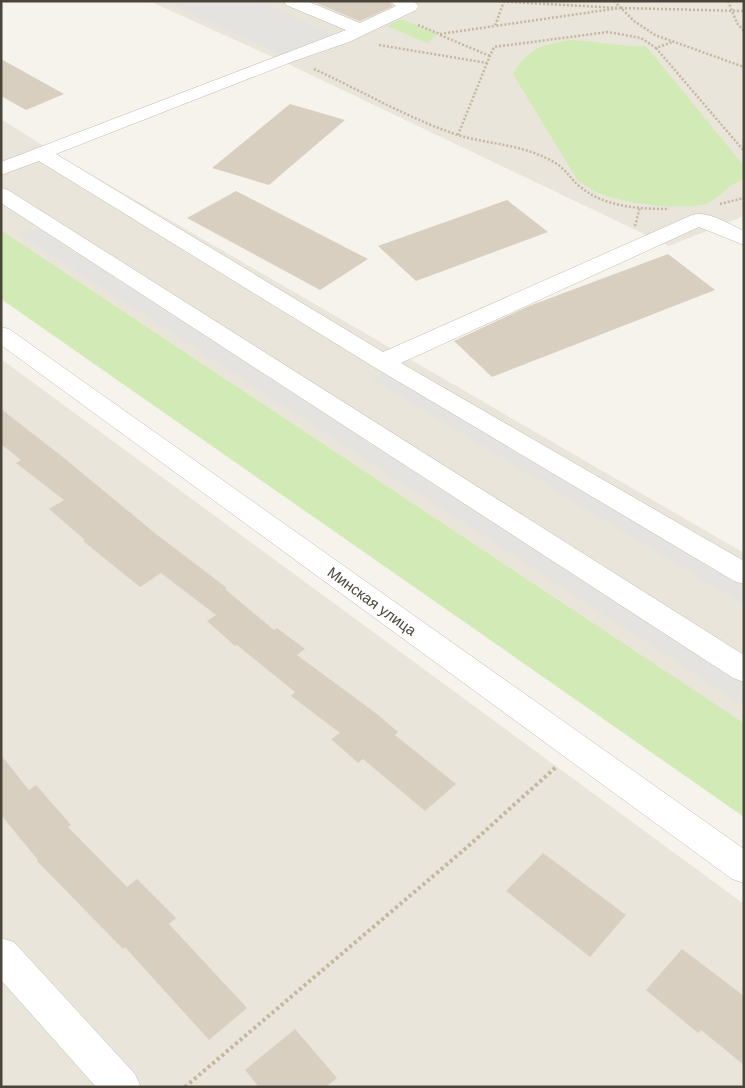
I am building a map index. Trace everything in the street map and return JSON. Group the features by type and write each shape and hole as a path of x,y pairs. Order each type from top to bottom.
{"street":[{"path":"292,1 361,30"},
{"path":"1,169 288,57 307,52 361,30 404,6"},
{"path":"40,153 382,362 744,574"},
{"path":"1,194 744,670"},
{"path":"382,362 699,219 744,238"},
{"name":"Минская улица","path":"1,334 744,868"},
{"path":"1,954 122,1087"}],"path":[{"path":"491,1 620,8 744,11"},
{"path":"495,26 504,1"},
{"path":"614,1 654,35 744,67"},
{"path":"728,1 744,32"},
{"path":"404,6 440,34 490,56"},
{"path":"440,34 620,8"},
{"path":"458,134 494,47 608,32 641,38 656,48 744,151"},
{"path":"656,48 672,42"},
{"path":"379,45 487,63"},
{"path":"288,57 369,94 394,109 475,141 519,148 556,163 584,190 608,201 651,209 671,209"},
{"path":"717,205 744,198"},
{"path":"184,1087 465,849 562,762"}],"shaded area":[{"path":"149,1 744,1 744,216 669,246 286,63"},
{"path":"167,1 260,1 336,35 284,57"},
{"path":"1,119 56,154 744,553 744,723 1,230"},
{"path":"37,228 744,683 744,706 18,233"},
{"path":"1,359 744,904 744,1087 1,1087"},
{"path":"384,372 744,588 744,605 372,379"}],"green space":[{"path":"401,19 438,34 427,43 387,26"},
{"path":"571,40 627,46 646,46 744,166 744,180 733,184 710,202 680,207 649,205 618,199 594,191 578,181 513,74 530,53 544,46"},
{"path":"1,230 744,723 744,817 1,299"}],"building":[{"path":"312,1 388,1 393,6 360,21"},
{"path":"1,59 64,94 26,110 1,96"},
{"path":"290,104 345,120 269,185 212,168"},
{"path":"236,191 368,259 320,290 187,218"},
{"path":"507,200 548,232 416,281 378,246"},
{"path":"668,254 715,290 492,377 454,341 529,306"},
{"path":"1,409 156,534 227,588 225,589 274,630 277,628 305,649 297,655 377,714 398,732 395,735 456,784 425,811 363,759 358,763 331,739 340,733 291,696 295,692 237,645 235,646 207,621 216,615 161,573 140,587 83,541 85,540 49,509 64,500 16,463 21,460 1,444"},
{"path":"1,755 29,790 36,785 71,825 68,827 127,887 137,879 176,918 169,924 247,1008 209,1040 125,947 123,949 37,861 1,815"},
{"path":"543,853 626,915 590,957 506,891"},
{"path":"682,949 744,996 744,1065 701,1030 698,1033 646,990"},
{"path":"295,1029 337,1078 326,1087 259,1087 245,1070"}]}
